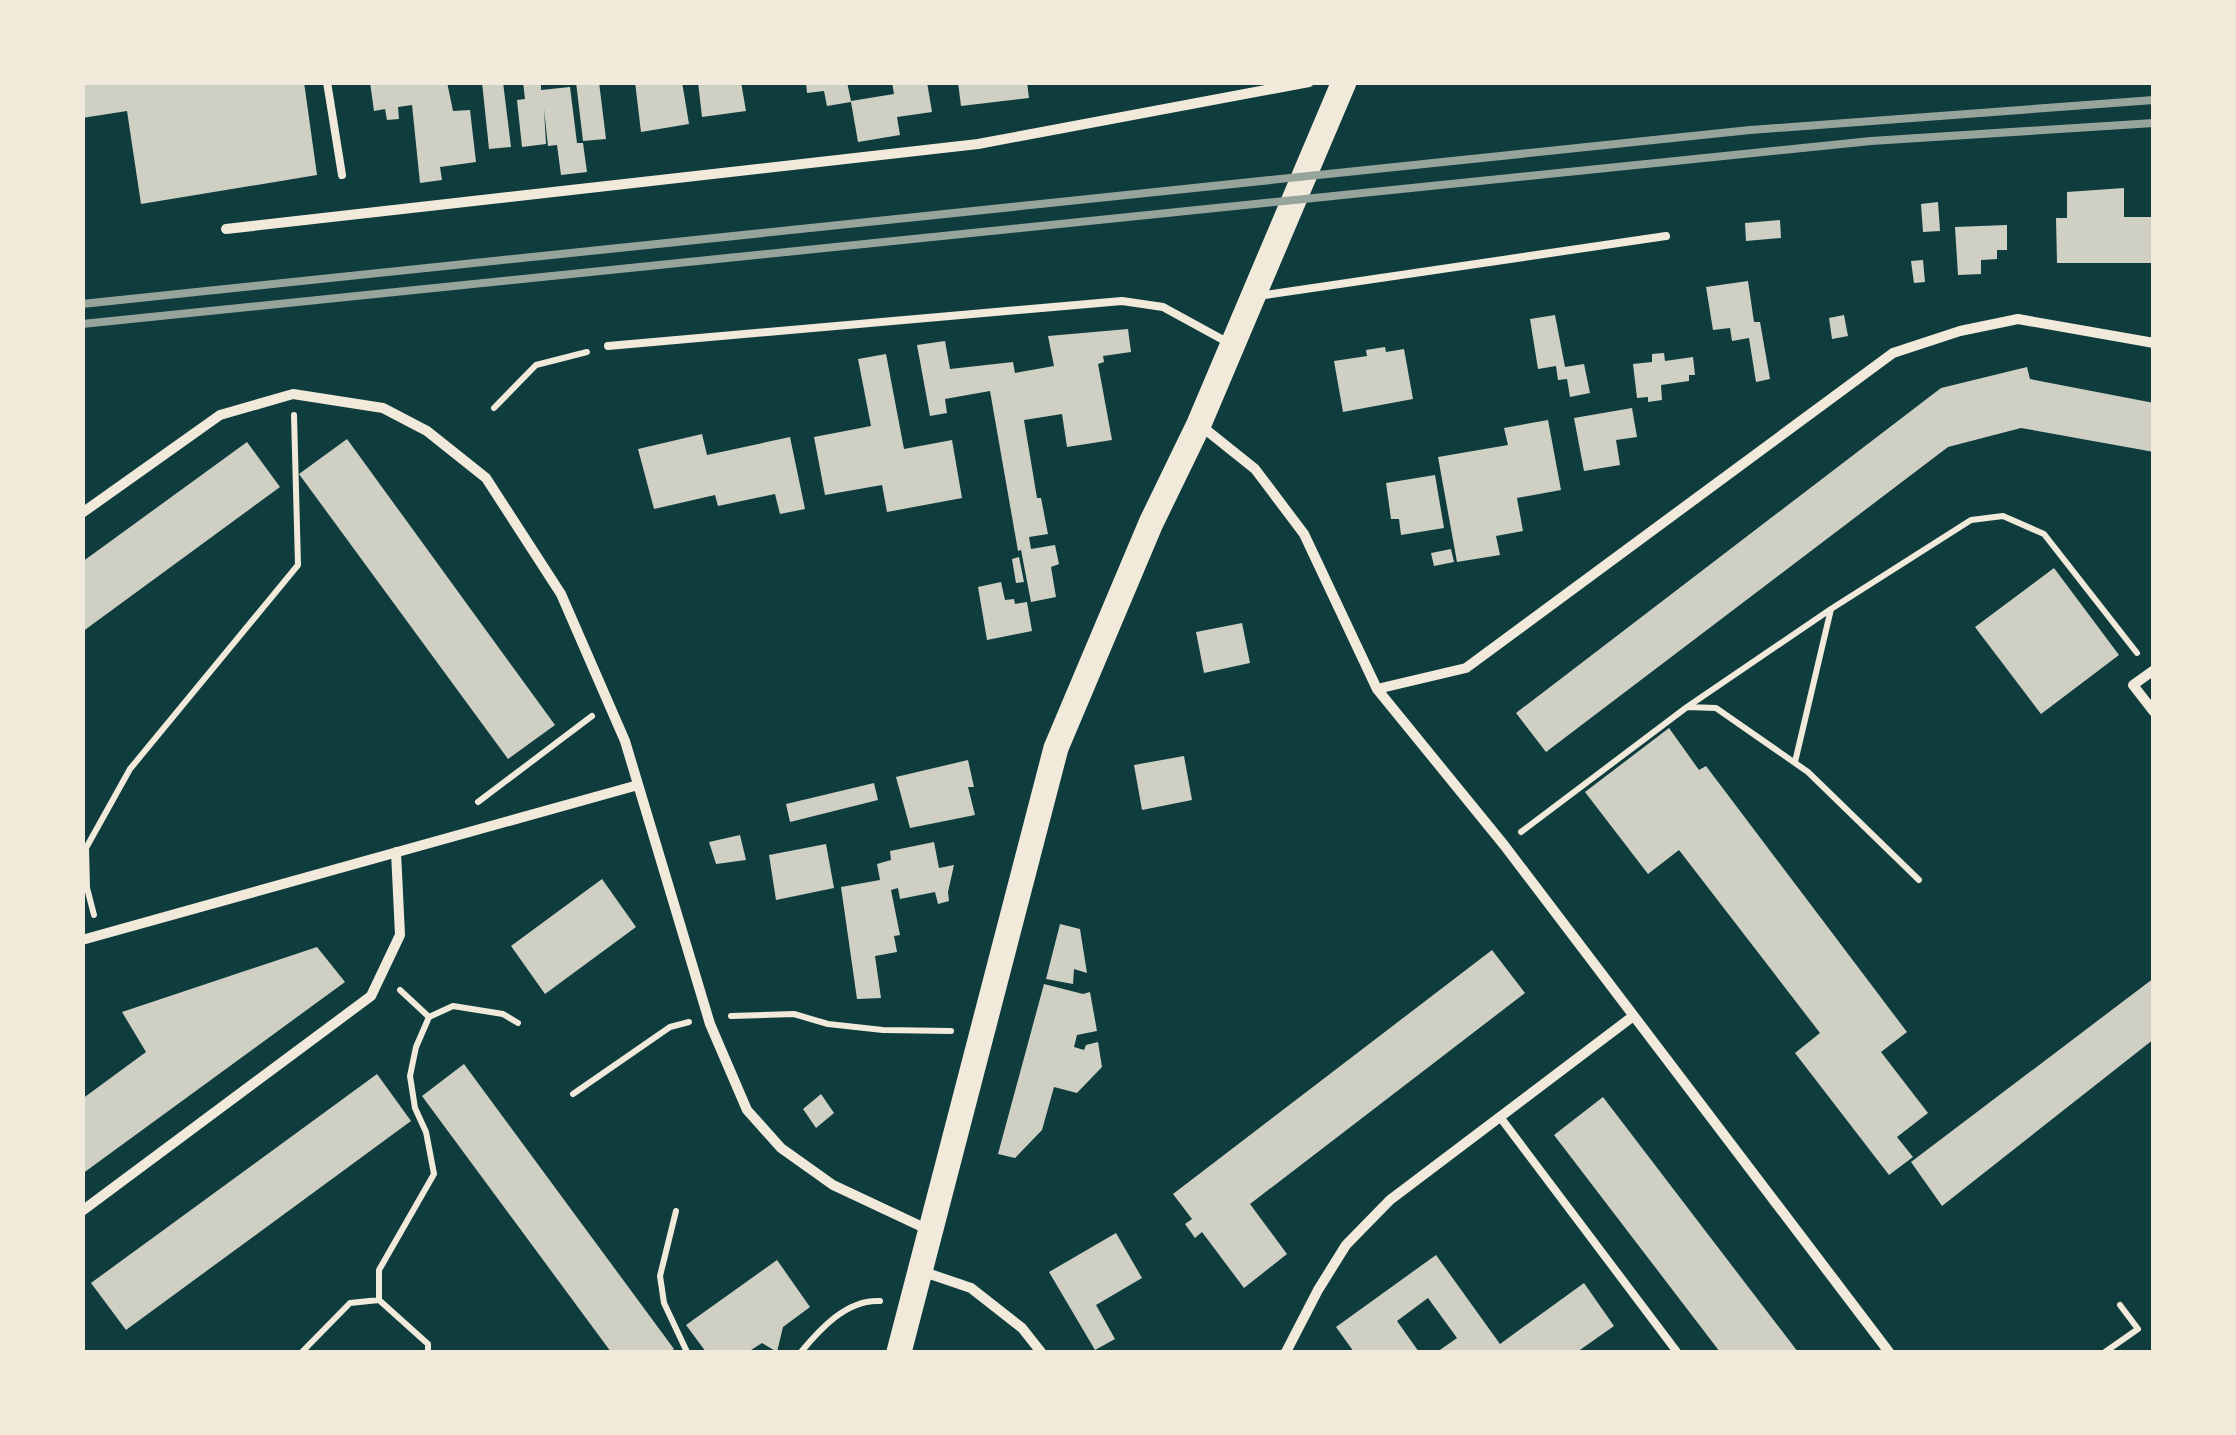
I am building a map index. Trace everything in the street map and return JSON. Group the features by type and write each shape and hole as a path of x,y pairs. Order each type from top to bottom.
{"main road":[{"path":"899,1352 1056,748 1344,82"}],"street":[{"path":"226,229 978,144 1308,82"},
{"path":"1377,689 1466,668 1893,353 1960,331 2018,319 2154,343"},
{"path":"82,513 220,415 293,394 383,408 427,431 486,478 561,594 625,740 708,1017 747,1110 781,1148 832,1185 932,1231"},
{"path":"1199,424 1255,469 1304,534 1377,689 1504,846 1889,1352"},
{"path":"2152,671 2133,685 2154,712"},
{"path":"82,940 638,786"},
{"path":"82,1211 371,996 400,935 396,852"},
{"path":"1286,1352 1346,1245 1390,1200 1632,1017"},
{"path":"921,1271 972,1288 1022,1328 1041,1352"}],"lane":[{"path":"327,82 342,174"},
{"path":"1254,296 1666,236"},
{"path":"608,346 1122,301 1163,307 1233,345"},
{"path":"1500,1118 1676,1352"}],"path":[{"path":"494,408 536,365 608,346"},
{"path":"100,935 87,888 86,848 130,769 298,565 293,394"},
{"path":"1504,846 1686,707 1971,520 2004,516 2044,534 2152,671"},
{"path":"1795,762 1831,609"},
{"path":"468,810 608,703"},
{"path":"1686,707 1716,708 1795,762 1919,880"},
{"path":"383,970 430,1016"},
{"path":"428,1352 428,1344 379,1300 379,1270 434,1174 410,1076 416,1047 430,1016 453,1006 503,1014 518,1023"},
{"path":"572,1094 670,1027 708,1017 794,1014 828,1024 982,1035"},
{"path":"676,1211 660,1276 664,1303 687,1352"},
{"path":"302,1352 350,1304 379,1300"},
{"path":"801,1352 824,1324 849,1309 874,1300 911,1306"},
{"path":"2106,1352 2138,1329 2120,1305"}],"building":[{"path":"82,82 304,82 317,175 141,204 127,111 82,118"},
{"path":"370,82 447,82 453,111 470,110 476,162 440,167 442,180 420,183 412,105 398,107 399,119 387,120 385,109 374,111"},
{"path":"482,82 503,82 511,147 489,149"},
{"path":"523,82 541,82 541,90 570,87 577,143 583,143 587,172 561,175 557,145 548,146 544,109 546,144 522,147 517,100 525,99"},
{"path":"576,82 599,82 606,139 583,141"},
{"path":"635,82 682,82 689,124 641,132"},
{"path":"698,82 741,82 746,111 702,117"},
{"path":"806,82 847,82 851,101 894,94 892,82 927,82 932,112 897,117 900,135 858,142 851,102 827,106 824,91 807,93"},
{"path":"958,82 1027,82 1029,98 961,106"},
{"path":"2124,188 2124,217 2154,217 2154,263 2057,263 2056,218 2067,218 2067,192"},
{"path":"1938,202 1940,231 1923,232 1921,204"},
{"path":"1780,220 1781,238 1746,241 1745,223"},
{"path":"2007,225 2007,250 1997,250 1997,259 1981,260 1981,274 1958,275 1955,227"},
{"path":"1923,260 1925,282 1914,283 1911,261"},
{"path":"1748,281 1754,322 1760,322 1770,379 1756,382 1749,338 1732,341 1730,328 1713,330 1706,287"},
{"path":"1555,315 1565,367 1584,364 1590,393 1570,397 1567,379 1558,380 1556,366 1538,369 1530,319"},
{"path":"1844,315 1848,336 1832,339 1829,318"},
{"path":"1128,329 1131,352 1103,356 1104,362 1098,364 1112,440 1067,447 1062,414 1024,420 1037,498 1041,498 1048,534 1029,537 1031,549 1055,545 1059,564 1051,567 1056,597 1031,602 1021,550 1018,551 990,391 945,399 947,413 930,416 917,345 945,341 950,369 1013,362 1015,373 1054,366 1048,336"},
{"path":"1385,347 1386,352 1404,349 1413,399 1343,412 1334,361 1367,356 1366,350"},
{"path":"1664,353 1665,361 1693,357 1695,375 1689,375 1689,381 1661,385 1662,400 1648,402 1648,397 1637,398 1633,364 1652,362 1652,354"},
{"path":"886,354 904,449 952,440 962,498 887,512 882,485 825,495 814,437 871,426 858,359"},
{"path":"2027,367 2030,379 2154,403 2154,452 2021,428 1948,447 1546,752 1516,713 1941,388"},
{"path":"1632,408 1637,437 1616,440 1620,465 1584,471 1574,418"},
{"path":"1548,420 1561,490 1517,498 1523,531 1496,536 1500,555 1457,562 1438,457 1508,445 1504,428"},
{"path":"702,434 707,455 790,437 805,509 780,514 775,494 718,506 715,495 654,509 638,449"},
{"path":"347,439 555,725 508,759 299,474"},
{"path":"247,442 280,487 82,632 82,562"},
{"path":"1435,475 1444,528 1401,535 1399,519 1391,519 1386,483"},
{"path":"1451,549 1454,562 1434,566 1431,553"},
{"path":"1019,557 1024,582 1016,583 1012,559"},
{"path":"2054,568 2119,655 2041,714 1975,627"},
{"path":"1001,582 1005,600 1014,599 1015,604 1027,602 1032,631 987,640 978,587"},
{"path":"1242,623 1250,663 1204,673 1196,632"},
{"path":"1669,728 1699,770 1706,766 1907,1032 1881,1052 1928,1113 1897,1137 1913,1157 1889,1175 1795,1053 1820,1033 1679,850 1648,874 1585,792"},
{"path":"1184,756 1192,800 1142,810 1134,765"},
{"path":"968,760 974,787 968,787 975,815 910,828 896,777"},
{"path":"874,783 878,800 790,822 786,804"},
{"path":"740,835 746,860 716,864 709,842"},
{"path":"934,842 939,868 954,865 949,901 938,904 935,892 900,899 898,888 891,890 900,935 894,936 897,952 875,956 881,998 857,999 841,887 880,880 877,864 891,860 890,851"},
{"path":"826,844 834,888 776,900 769,855"},
{"path":"602,879 636,927 545,994 511,946"},
{"path":"1060,924 1080,929 1087,973 1074,969 1073,984 1046,979"},
{"path":"317,947 345,982 82,1174 82,1099 146,1052 122,1012"},
{"path":"1492,950 1525,993 1250,1204 1287,1254 1244,1288 1202,1232 1195,1238 1185,1224 1192,1219 1173,1194"},
{"path":"2154,978 2154,1039 1942,1206 1911,1162"},
{"path":"1044,984 1083,994 1090,992 1097,1031 1077,1035 1074,1047 1084,1050 1086,1045 1098,1042 1102,1067 1077,1093 1054,1087 1042,1130 1015,1158 998,1154"},
{"path":"464,1064 674,1349 611,1352 422,1096"},
{"path":"377,1074 411,1121 126,1330 91,1283"},
{"path":"821,1094 834,1113 816,1128 803,1109"},
{"path":"1603,1097 1798,1352 1720,1352 1554,1135"},
{"path":"1116,1233 1142,1278 1096,1305 1115,1339 1095,1350 1049,1272"},
{"path":"1436,1255 1500,1344 1584,1283 1614,1326 1577,1352 1437,1352 1457,1338 1428,1298 1397,1321 1419,1352 1354,1352 1336,1327"},
{"path":"777,1260 810,1307 783,1327 777,1352 762,1343 748,1352 706,1352 686,1325"}],"railway":[{"path":"82,304 1750,130 2154,100"},
{"path":"82,324 1871,141 2154,123"}]}
